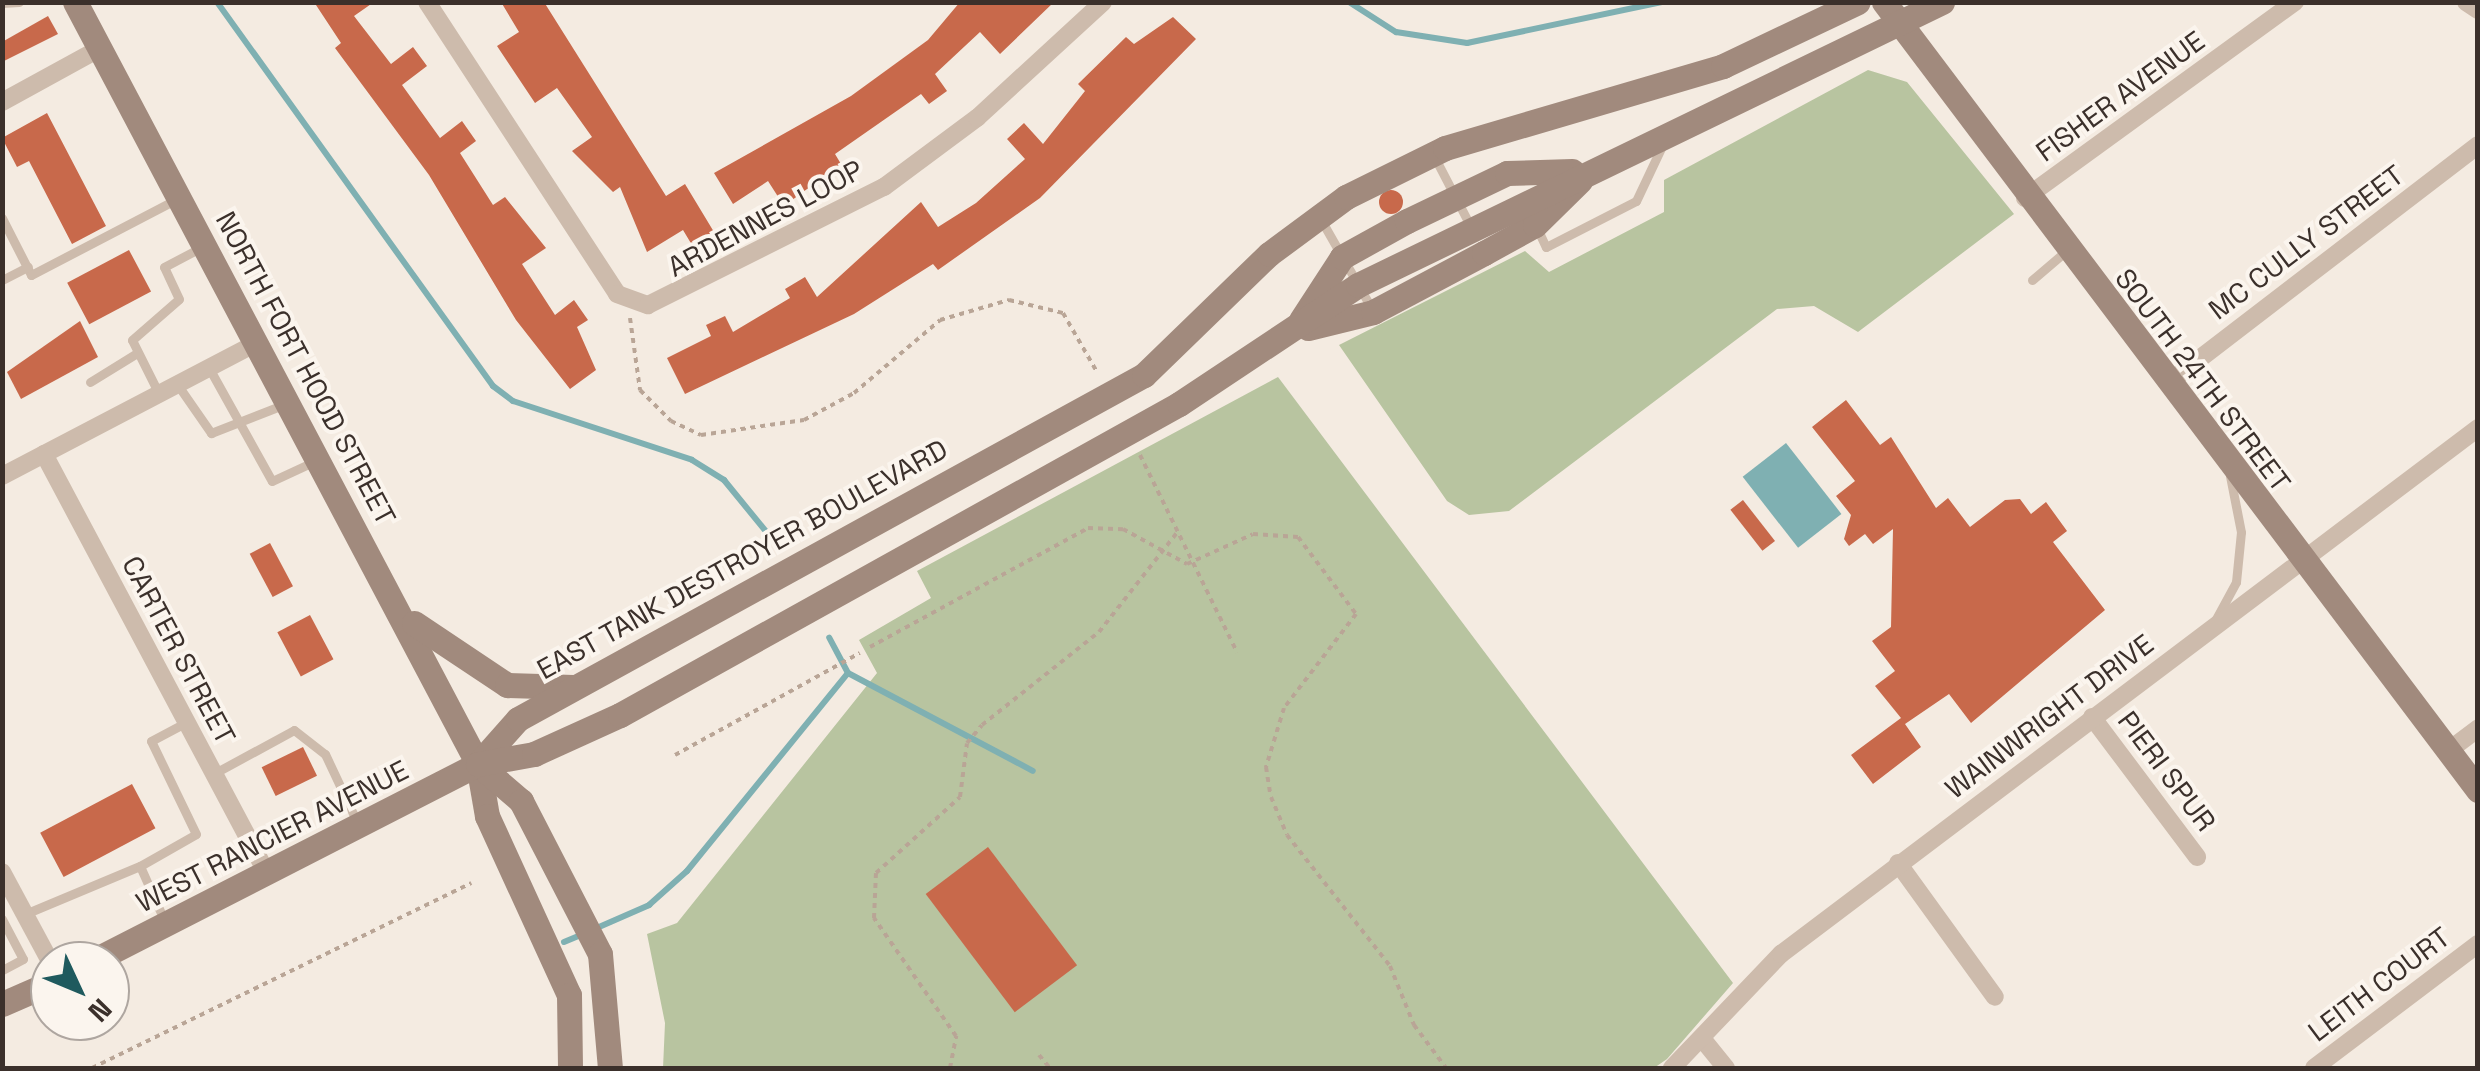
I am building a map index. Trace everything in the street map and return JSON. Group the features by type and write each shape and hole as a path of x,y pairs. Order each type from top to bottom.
{"street":[{"name":"NORTH FORT HOOD STREET","path":"75,2 406,616 478,764 487,816 569,995 570,1068"},
{"path":"427,2 616,294 632,304"},
{"name":"ARDENNES LOOP","path":"632,304 667,301 884,187 977,118 1104,2"},
{"name":"EAST TANK DESTROYER BOULEVARD","path":"478,764 518,719 1144,375 1318,214 1432,154 1723,66 1858,2"},
{"name":"SOUTH 24TH STREET","path":"1884,2 2025,198 2478,790"},
{"path":"478,764 534,754 620,714 1293,332 1358,285 1521,199 1665,140 1942,2"},
{"name":"FISHER AVENUE","path":"2025,198 2295,2"},
{"path":"2466,2 2478,10"},
{"path":"2,102 100,49"},
{"name":"MC CULLY STREET","path":"2168,383 2478,145"},
{"path":"2,476 258,342"},
{"name":"WAINWRIGHT DRIVE","path":"1672,1068 1704,1041 1782,954 2478,428"},
{"name":"CARTER STREET","path":"44,454 266,872"},
{"path":"406,616 507,685 574,687"},
{"name":"PIERI SPUR","path":"2092,717 2197,857"},
{"path":"2448,752 2478,728"},
{"name":"NORTH FORT HOOD STREET","path":"478,764 521,801 600,954 610,1068"},
{"name":"WEST RANCIER AVENUE","path":"130,942 478,764"},
{"path":"1898,863 1994,997"},
{"path":"2,872 39,941"},
{"name":"LEITH COURT","path":"2314,1068 2478,944"},
{"path":"5,996 30,988"},
{"path":"1704,1041 1726,1068"}],"lane":[{"path":"2,4 18,2"},
{"path":"1521,199 1546,247 1636,201 1665,140"},
{"path":"1432,154 1470,225"},
{"path":"2,218 31,274 179,197"},
{"path":"1318,214 1358,285"},
{"path":"159,394 132,340 179,300 164,268 206,245"},
{"path":"2032,280 2066,251"},
{"path":"2,280 28,267"},
{"path":"90,382 137,353"},
{"path":"209,368 272,482 321,458"},
{"path":"177,384 211,433 291,402"},
{"path":"2210,629 2236,582 2241,532 2226,459"},
{"path":"25,914 140,866 196,834 151,741 186,722"},
{"path":"214,774 294,730 326,754 359,825"},
{"path":"140,866 165,924"},
{"path":"2,919 23,959 2,970"}],"path":[{"path":"632,304 634,379 661,413 702,435 804,420 854,393 940,320 1010,300 1063,312 1098,372"},
{"path":"1140,454 1238,652"},
{"path":"870,647 1088,528 1123,529 1161,554 1196,562 1274,530 1308,546 1350,595 1350,629 1300,677 1270,743 1271,797 1287,834 1390,966 1446,1068"},
{"path":"950,1068 956,1036 874,918 871,886 888,858 960,797 966,743 982,725 1098,632 1179,530"},
{"path":"675,756 860,652"},
{"path":"92,1068 471,883"},
{"path":"1039,1055 1050,1068"}],"green space":[{"path":"1868,70 1907,82 2014,214 1858,332 1814,306 1777,309 1509,511 1469,515 1447,501 1339,345 1525,251 1549,272 1664,212 1664,180"},
{"path":"1278,377 1733,983 1667,1059 1654,1068 663,1068 665,1023 647,934 677,923 877,673 859,640 931,598 917,571"}],"water":[{"path":"1786,443 1841,514 1798,548 1743,477"}],"building":[{"path":"314,2 374,2 354,16 391,64 413,47 427,66 402,85 440,138 462,121 476,141 460,153 493,205 505,197 546,248 522,264 555,315 574,300 588,320 577,327 596,370 570,389 516,320 429,175 335,48 341,43"},
{"path":"501,2 544,2 666,196 685,184 714,232 692,245 683,230 647,252 620,187 613,192 572,151 592,137 557,88 535,103 497,46 519,32"},
{"path":"960,2 1054,2 1000,54 980,32 935,74 947,91 929,104 921,94 835,154 841,164 784,206 768,181 733,204 714,173 851,96 928,40"},
{"path":"48,16 58,34 2,62 2,42"},
{"path":"1173,17 1196,39 1040,198 938,270 933,264 854,314 685,394 667,358 711,336 706,325 725,316 733,332 790,298 785,289 805,277 817,297 921,202 938,227 976,203 1025,159 1007,139 1024,123 1043,144 1085,91 1078,84 1126,37 1134,44"},
{"path":"47,113 106,226 72,244 29,161 17,167 2,138"},
{"path":"1391,190 1400,193 1400,211 1391,214 1382,211 1379,202 1382,193"},
{"path":"129,250 151,291 89,324 67,283"},
{"path":"80,321 98,357 21,399 7,372"},
{"path":"1846,400 1880,445 1891,437 1936,508 1948,498 1970,527 2005,500 2020,499 2031,514 2046,502 2067,531 2053,542 2105,610 1971,723 1949,694 1905,724 1921,747 1873,784 1851,755 1901,718 1875,686 1895,671 1872,641 1891,627 1893,529 1873,544 1865,534 1849,546 1844,539 1851,515 1836,496 1855,481 1812,427"},
{"path":"1743,500 1775,541 1762,551 1730,510"},
{"path":"270,543 293,586 273,597 250,554"},
{"path":"310,615 333,659 301,677 277,632"},
{"path":"303,747 317,776 276,796 262,767"},
{"path":"132,784 155,828 64,877 40,833"},
{"path":"988,847 1077,965 1015,1012 926,894"}],"waterway":[{"path":"217,2 493,386 513,401 692,460 724,480 768,534"},
{"path":"1349,2 1396,32 1467,43 1662,2"},
{"path":"599,927 649,905 687,871 848,673 829,638"},
{"path":"848,673 1033,771"},
{"path":"564,942 578,936"}]}
